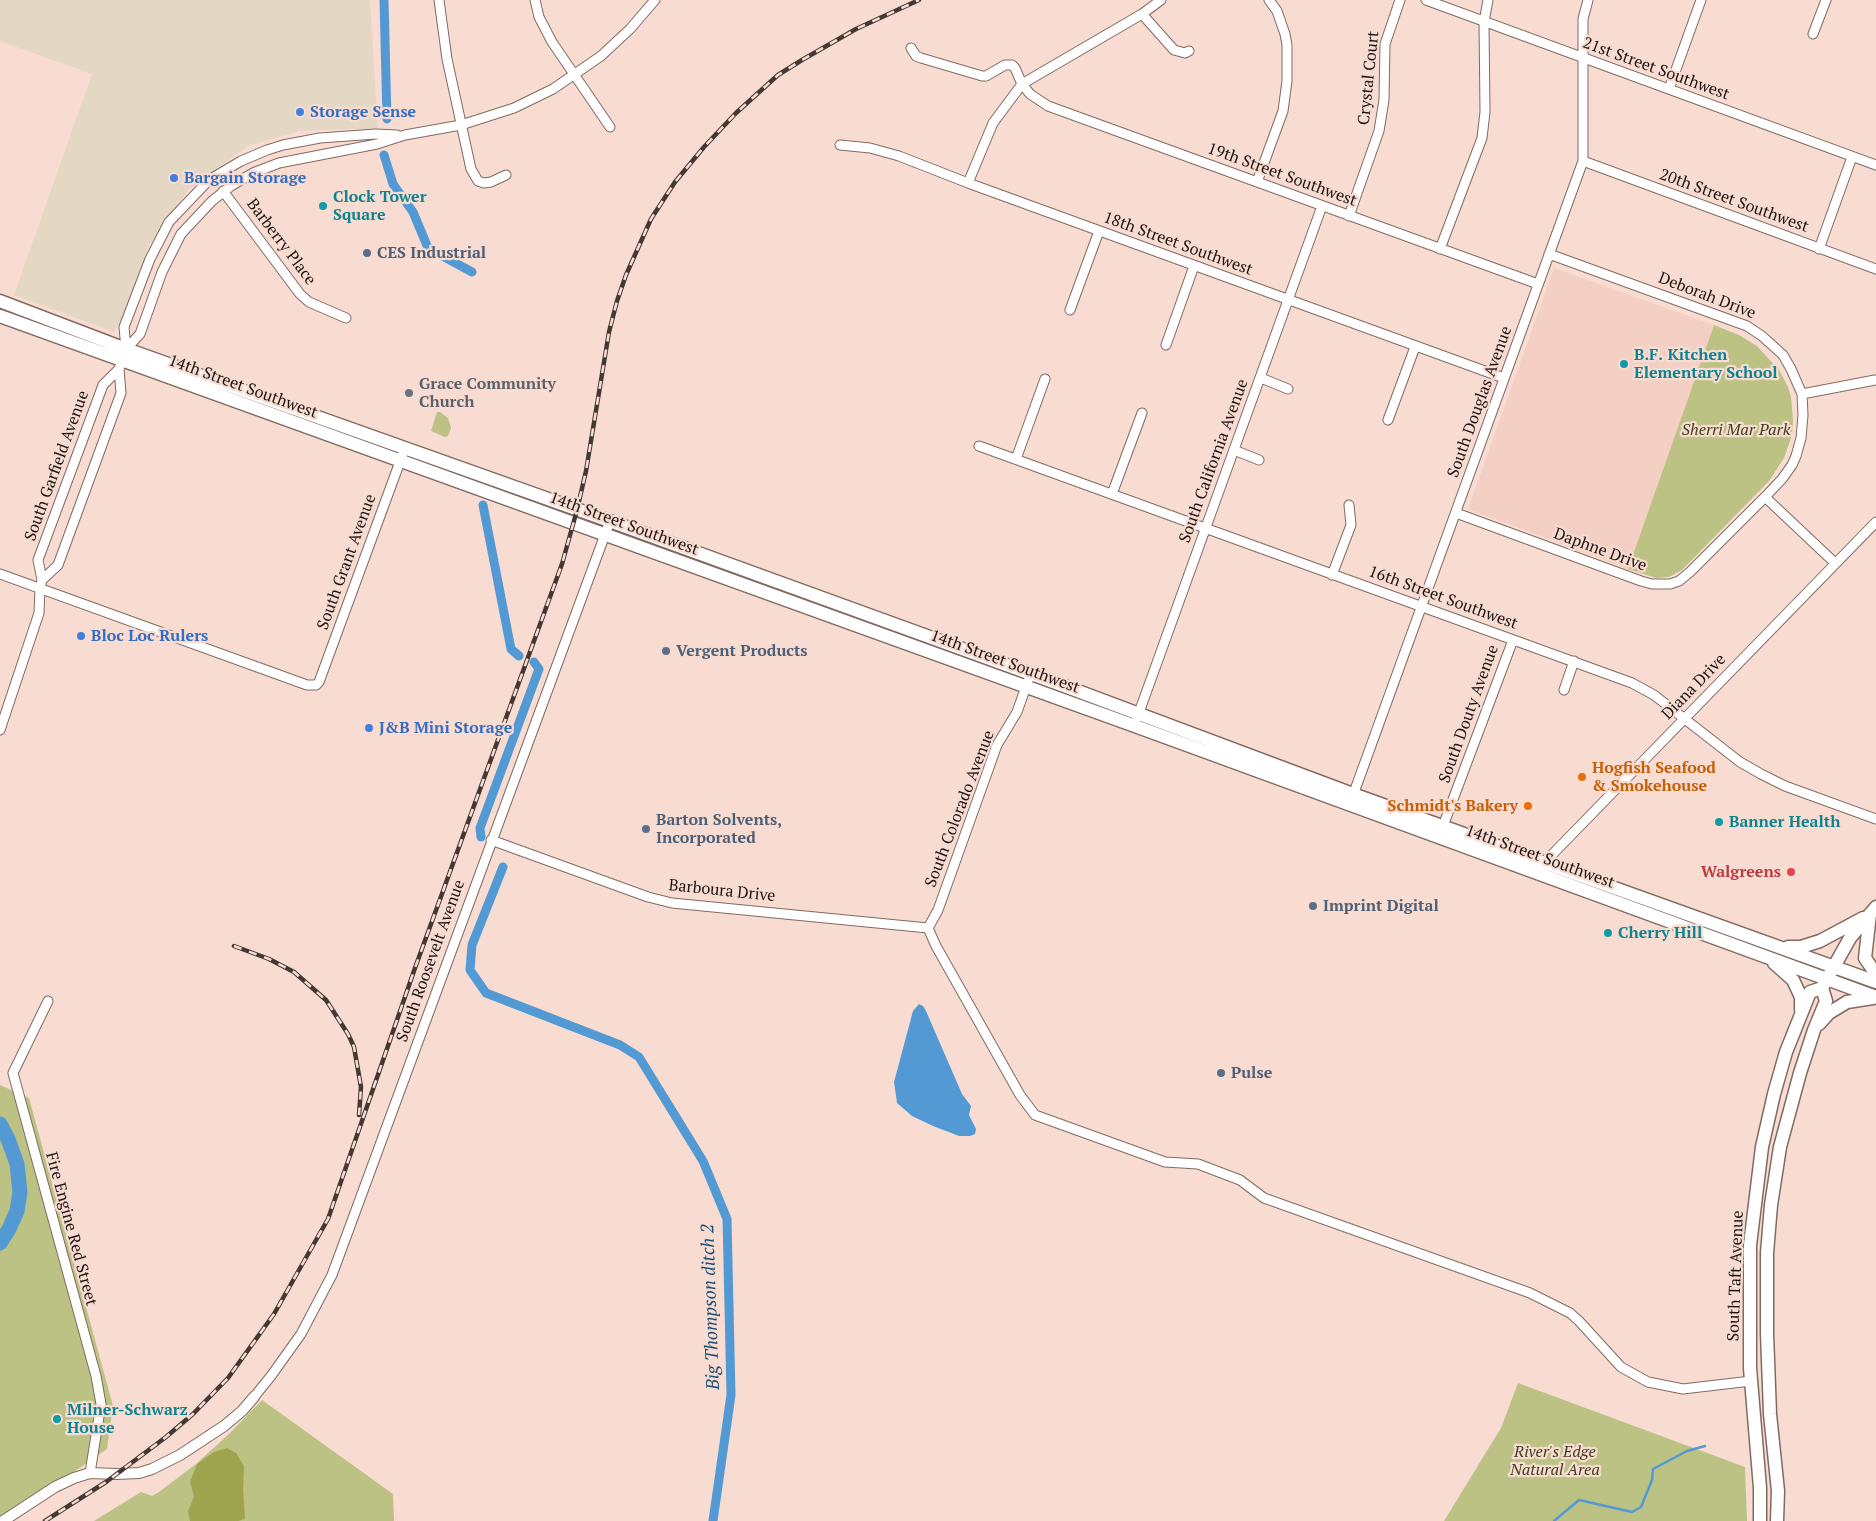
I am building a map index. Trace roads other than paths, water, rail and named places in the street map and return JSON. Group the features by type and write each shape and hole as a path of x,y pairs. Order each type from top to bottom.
{"main road":[{"path":"0,301 122,359"},
{"path":"0,316 122,359"},
{"name":"14th Street Southwest","path":"122,359 405,448 1139,714 1351,800 1443,826 1539,868 1777,946 1876,982"},
{"name":"14th Street Southwest","path":"122,359 1026,688 1351,800 1539,868 1768,958 1824,984 1876,997"},
{"path":"1777,946 1801,948 1820,941 1873,910"},
{"path":"1873,910 1865,958 1876,974"},
{"name":"South Taft Avenue","path":"1777,1521 1778,1491 1770,1414 1767,1311 1767,1253 1770,1205 1778,1157 1800,1073 1826,1001 1824,984 1850,938 1873,910"},
{"path":"1768,958 1793,980 1801,997 1801,1014"},
{"name":"South Taft Avenue","path":"1761,1520 1751,1381 1750,1245 1762,1147 1774,1094 1786,1052 1810,992 1824,984"},
{"path":"1814,1030 1829,1013 1847,1002 1876,997"},
{"path":"1767,1311 1759,1324 1760,1371 1751,1381 1761,1392 1764,1440 1776,1468"}],"street":[{"path":"439,0 446,51 471,169 478,182 491,182 506,175"},
{"path":"535,0 539,17 547,34 610,127"},
{"path":"0,574 41,584 58,566 121,393 124,327 156,244 169,222 209,180 241,161 283,145 320,138 376,134 405,135 461,125 514,108 553,89 601,56 655,0"},
{"path":"968,184 993,123 1022,84 1142,14 1161,0"},
{"path":"1257,182 1284,111 1287,81 1287,45 1285,34 1277,11 1269,0"},
{"name":"Crystal Court","path":"1349,216 1379,131 1384,100 1385,44 1400,0"},
{"name":"21st Street Southwest","path":"1426,0 1876,165"},
{"path":"1440,250 1482,138 1485,112 1484,22 1488,0"},
{"name":"South Douglas Avenue","path":"1351,800 1583,162 1583,19 1588,0"},
{"path":"1668,89 1702,0"},
{"path":"1813,34 1826,0"},
{"path":"1142,14 1174,50 1185,53 1189,50"},
{"name":"19th Street Southwest","path":"911,48 916,56 921,58 982,76 986,76 1005,65 1012,65 1022,84 1032,95 1048,106 1440,250 1538,284"},
{"name":"South Garfield Avenue","path":"0,730 40,613 41,584 38,560 103,385 140,334 162,272 175,245 191,223 223,191 253,173 272,165 295,159 377,144 405,135"},
{"name":"18th Street Southwest","path":"840,145 870,148 899,156 968,184 1504,378"},
{"path":"1819,249 1852,157"},
{"name":"20th Street Southwest","path":"1583,162 1876,269"},
{"name":"Barberry Place","path":"223,191 300,294 309,302 346,318"},
{"name":"South California Avenue","path":"1134,726 1322,206"},
{"path":"1070,310 1099,230"},
{"name":"Deborah Drive","path":"1549,254 1756,331 1783,355 1802,394 1804,415 1801,438 1792,465 1765,497"},
{"path":"1166,345 1194,266"},
{"path":"1388,420 1415,347"},
{"path":"1260,378 1288,389"},
{"path":"1016,459 1045,379"},
{"path":"1802,394 1875,380"},
{"path":"1112,494 1142,413"},
{"name":"16th Street Southwest","path":"979,446 1644,689 1740,762 1761,774 1785,786 1876,819"},
{"name":"South Grant Avenue","path":"41,584 307,685 316,685 319,682 405,448"},
{"path":"1234,450 1259,460"},
{"path":"1765,497 1835,563"},
{"name":"Daphne Drive","path":"1456,513 1642,581 1663,584 1679,581 1690,572 1765,497"},
{"path":"1332,575 1351,525 1349,505"},
{"name":"South Roosevelt Avenue","path":"254,1397 301,1334 332,1275 610,521"},
{"name":"Diana Drive","path":"1539,868 1876,522"},
{"name":"South Douty Avenue","path":"1443,826 1513,640"},
{"path":"1564,690 1574,662"},
{"name":"South Colorado Avenue","path":"928,928 938,910 997,745 1017,712 1031,674"},
{"name":"Barboura Drive","path":"491,840 648,897 672,903 928,928"},
{"path":"928,928 936,946 1020,1096 1035,1115 1165,1162 1198,1164 1240,1180 1264,1198 1530,1293 1570,1313 1621,1367 1648,1382 1683,1388 1751,1381"},
{"name":"Fire Engine Red Street","path":"48,1001 13,1073 96,1376 101,1404 90,1472"},
{"path":"3,1521 55,1487 90,1472 129,1474 152,1469 180,1455 213,1434 242,1410 254,1397"}],"water":[{"path":"919,1004 926,1011 962,1094 971,1106 969,1115 976,1129 975,1134 959,1136 933,1126 912,1116 897,1103 894,1082 913,1011"}],"waterway":[{"name":"Big Thompson ditch 2","path":"384,0 387,119"},
{"name":"Big Thompson ditch 2","path":"384,155 393,184 413,212 428,248 472,272"},
{"name":"Big Thompson ditch 2","path":"483,505 511,649 519,656"},
{"name":"Big Thompson ditch 2","path":"481,837 480,828 539,669 534,662"},
{"name":"Big Thompson ditch 2","path":"503,867 472,945 470,970 486,993 620,1045 639,1057 703,1161 727,1219 731,1395 713,1521"},
{"path":"0,1124 17,1164 20,1192 17,1211 0,1243"},
{"path":"1554,1521 1579,1500 1632,1512 1641,1507 1652,1480 1653,1469 1687,1451 1705,1446"}],"railway":[{"path":"45,1521 106,1482 166,1437 193,1414 228,1378 274,1314 328,1219 415,968 562,564 586,471 609,332 626,275 651,219 675,182 704,147 736,113 778,75 856,29 919,0"},
{"path":"234,946 269,959 294,972 326,1000 354,1047 361,1087 359,1115"}],"place":[{"name":"Storage Sense","path":"300,112"},
{"name":"Bargain Storage","path":"174,178"},
{"name":"Clock Tower Square","path":"323,206"},
{"name":"CES Industrial","path":"367,253"},
{"name":"B.F. Kitchen Elementary School","path":"1624,364"},
{"name":"Grace Community Church","path":"409,393"},
{"name":"Bloc Loc Rulers","path":"81,636"},
{"name":"Vergent Products","path":"666,651"},
{"name":"J&B Mini Storage","path":"369,728"},
{"name":"Hogfish Seafood & Smokehouse","path":"1582,777"},
{"name":"Schmidt's Bakery","path":"1528,806"},
{"name":"Banner Health","path":"1719,822"},
{"name":"Barton Solvents, Incorporated","path":"646,829"},
{"name":"Walgreens","path":"1791,872"},
{"name":"Imprint Digital","path":"1313,906"},
{"name":"Cherry Hill","path":"1608,933"},
{"name":"Pulse","path":"1221,1073"},
{"name":"Milner-Schwarz House","path":"57,1419"}],"park label":[{"name":"Sherri Mar Park","path":"1736,430"},
{"name":"River's Edge Natural Area","path":"1555,1461"}]}
